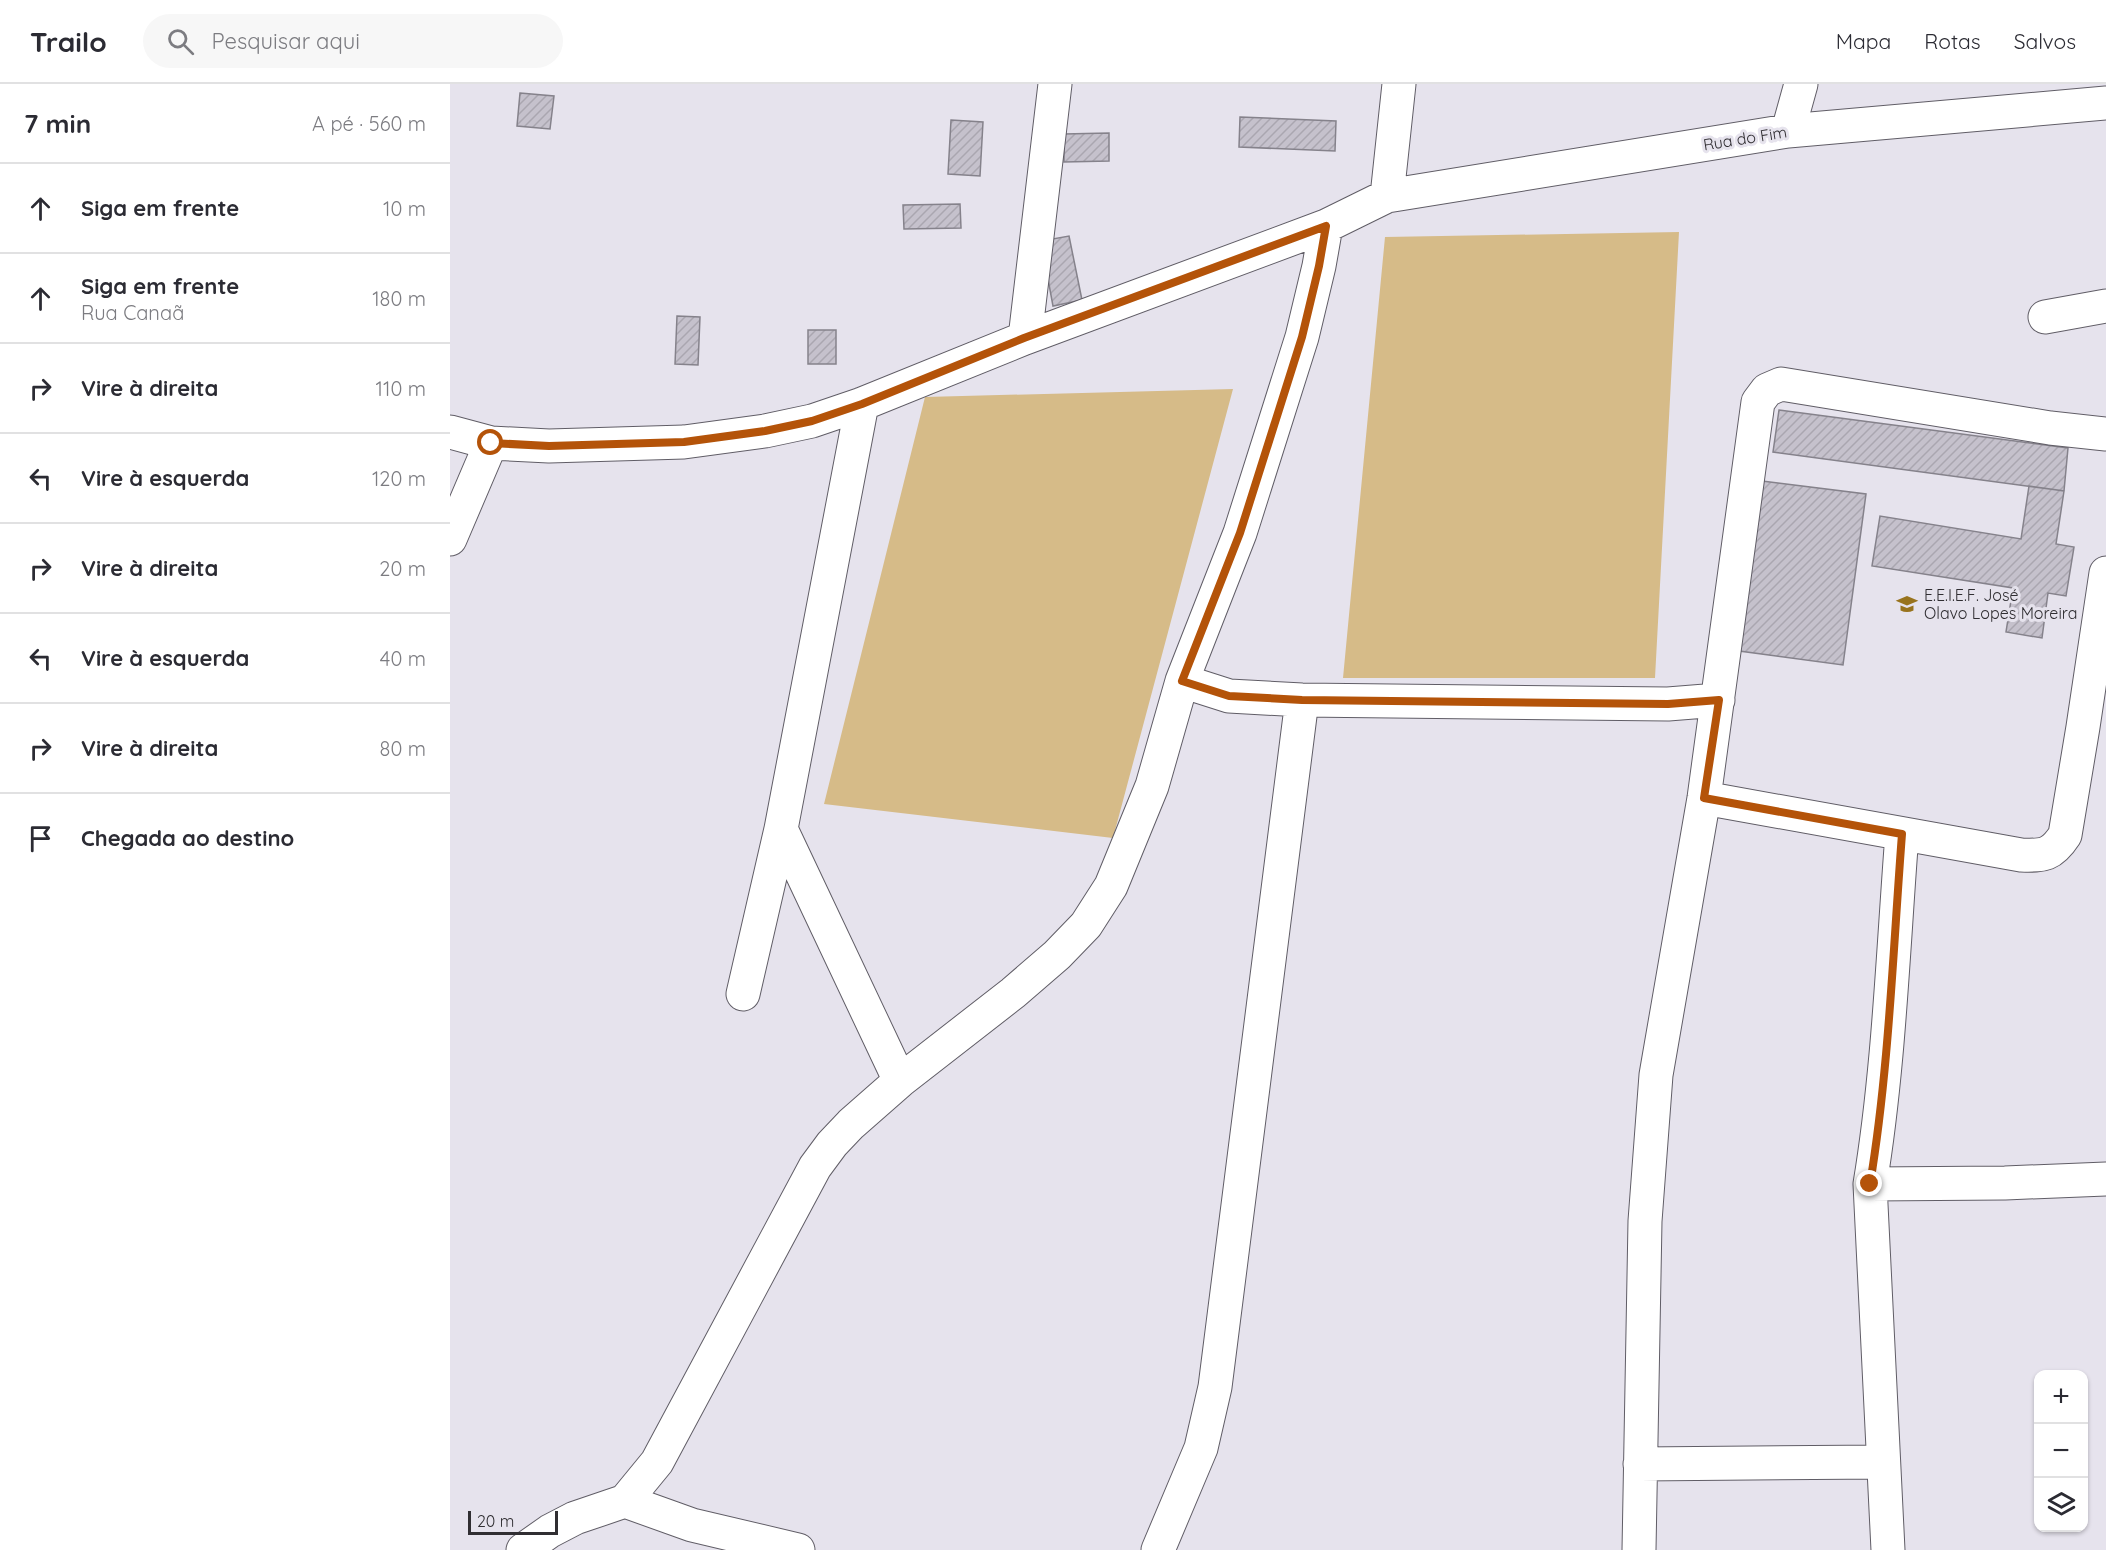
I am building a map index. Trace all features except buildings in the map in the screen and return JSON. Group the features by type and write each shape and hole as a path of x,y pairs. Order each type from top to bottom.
{"street":[{"path":"1024,338 1055,84"},
{"path":"1387,196 1399,84"},
{"path":"1788,131 1801,84"},
{"name":"Rua do Fim","path":"450,432 491,443 549,446 684,442 812,421 862,404 1024,338 1326,226 1387,196 1788,131 2106,103"},
{"path":"523,1550 550,1531 575,1518 625,1501 657,1462 815,1167 832,1143 900,1081 1013,993 1057,955 1086,925 1111,886 1152,786 1182,681 1240,533 1296,357 1319,266 1326,226"},
{"path":"2045,317 2106,306"},
{"path":"1639,1550 1645,1221 1652,1110 1660,1042 1704,798 1719,700 1758,402 1767,390 1781,384 2050,428 2106,434"},
{"path":"743,994 781,829 862,404"},
{"path":"450,539 491,443"},
{"path":"1704,798 2021,855 2041,855 2056,849 2065,835 2095,728 2106,573"},
{"path":"1182,681 1229,696 1302,700 1668,704 1719,700"},
{"path":"1158,1550 1201,1448 1215,1387 1302,700"},
{"path":"781,829 900,1081"},
{"path":"1888,1550 1870,1184 1884,1067 1902,834"},
{"path":"1870,1184 2005,1183 2106,1179"},
{"path":"1640,1464 1882,1462"},
{"path":"625,1501 692,1525 798,1550"}],"shaded area":[{"path":"1679,232 1655,678 1343,678 1385,237"},
{"path":"1233,389 1113,838 824,804 925,397"}],"place":[{"name":"E.E.I.E.F. José Olavo Lopes Moreira","path":"1907,604"}],"route":[{"path":"491,443 549,446 684,442 765,431 812,421 862,404 1024,338 1326,226 1302,337 1240,533 1182,681 1229,696 1302,700 1668,704 1719,700 1704,798 1902,834 1884,1067 1870,1184"}]}
